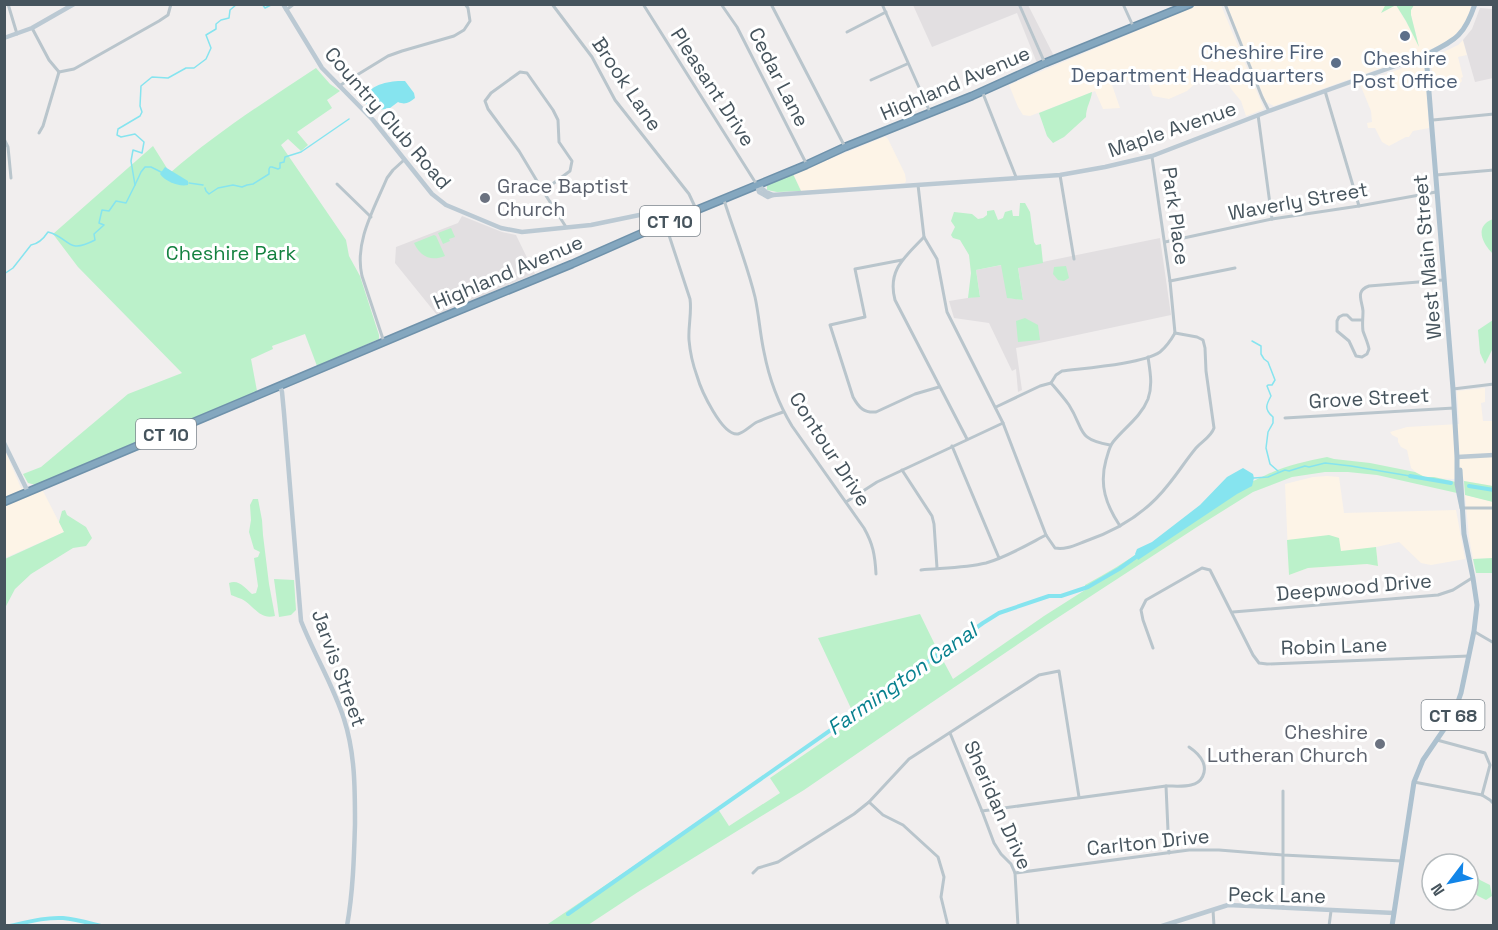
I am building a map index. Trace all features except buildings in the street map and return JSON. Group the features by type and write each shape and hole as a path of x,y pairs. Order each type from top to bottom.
{"highway":[{"name":"Highland Avenue","path":"4,502 1190,4"}],"main road":[{"path":"1426,55 1460,35 1467,25 1475,4"},
{"name":"West Main Street","path":"1392,926 1414,782 1423,760 1453,716 1469,656 1477,605 1457,489 1453,388 1426,55"}],"street":[{"path":"8,4 17,34"},
{"path":"4,38 33,28 74,4"},
{"path":"59,72 74,69 159,21 168,15 171,4"},
{"path":"284,7 294,4"},
{"path":"339,86 388,57 454,36 464,30 470,21 465,4"},
{"name":"Brook Lane","path":"552,4 592,57 615,100 689,194 696,210"},
{"name":"Pleasant Drive","path":"643,4 757,185"},
{"name":"Cedar Lane","path":"721,4 737,27 807,165"},
{"path":"771,4 845,147"},
{"path":"882,4 930,112"},
{"path":"1018,4 1045,63"},
{"path":"1123,4 1134,27"},
{"path":"1225,4 1269,111"},
{"name":"Country Club Road","path":"284,7 318,64 374,120 440,202 513,231 527,232 591,225 654,212 658,213 665,223"},
{"path":"847,32 886,12"},
{"path":"33,28 49,60 59,72"},
{"name":"Maple Avenue","path":"757,185 773,195 1060,175 1105,167 1152,156 1258,115 1426,55"},
{"path":"871,80 907,64"},
{"path":"39,133 44,126 59,72"},
{"path":"543,191 570,171 572,161 559,141 558,120 554,110 527,73 520,72 491,93 485,101 488,109 519,151 543,191 566,227"},
{"path":"982,91 1016,177"},
{"path":"1324,91 1359,206"},
{"path":"1431,120 1494,114"},
{"path":"1258,115 1272,219"},
{"path":"4,139 8,147 11,178"},
{"name":"Park Place","path":"1152,156 1170,280 1175,333"},
{"path":"384,342 360,265 362,242 387,178 405,159"},
{"path":"1436,175 1494,170"},
{"path":"1060,175 1074,259"},
{"path":"337,184 370,218"},
{"path":"918,185 924,237 937,259 947,312 996,407 1046,535 1055,548 1062,549 1096,538 1137,516 1167,487 1197,447 1212,434 1214,428 1203,340 1175,333 1169,343 1159,352 1148,357 1062,371 1051,383 996,407"},
{"name":"Waverly Street","path":"1165,242 1272,219 1436,192"},
{"name":"Contour Drive","path":"724,200 751,282 764,352 783,412 864,528 872,543 876,559 876,574"},
{"path":"665,223 690,299 689,339 697,378 720,422 730,433 736,434 783,412"},
{"path":"924,237 902,260 892,279 892,289 895,300 967,439"},
{"path":"902,260 855,269 865,316 831,325 853,397 863,411 876,412 915,394 939,387"},
{"name":"Park Place","path":"1170,280 1235,268"},
{"path":"1362,320 1352,320 1347,315 1343,315 1339,317 1336,327 1340,334 1349,341 1356,356 1362,357 1369,349 1363,329 1360,296 1364,288 1443,280"},
{"path":"1120,526 1109,509 1105,496 1104,466 1110,445 1136,418 1147,402 1151,378 1148,357"},
{"path":"1051,383 1069,405 1086,436 1094,442 1110,445"},
{"path":"1453,388 1494,384"},
{"name":"Jarvis Street","path":"280,386 301,621 309,642 331,683 353,754 354,852 347,926"},
{"name":"Grove Street","path":"1285,418 1454,408"},
{"path":"846,502 877,482 1003,423"},
{"path":"4,442 28,492"},
{"path":"952,446 999,558"},
{"path":"1457,457 1494,455"},
{"path":"902,470 932,516 937,568"},
{"path":"1462,508 1494,508"},
{"path":"921,570 970,566 988,562 1046,535"},
{"path":"1153,648 1141,610 1146,600 1202,568 1210,570 1233,612"},
{"name":"Deepwood Drive","path":"1233,612 1438,595 1453,590 1473,578"},
{"name":"Robin Lane","path":"1233,612 1259,663 1469,656"},
{"path":"1473,631 1494,643"},
{"path":"753,873 758,868 778,862 854,814 869,802 909,759 1039,675 1059,671 1079,797"},
{"name":"Sheridan Drive","path":"950,733 994,843 1011,864 1015,873 1018,926"},
{"path":"1437,740 1485,753 1490,765 1482,795"},
{"path":"982,811 1166,786 1190,786 1197,783 1205,770 1203,761 1189,747"},
{"path":"1414,782 1482,795 1494,804"},
{"path":"1166,786 1169,853"},
{"path":"1283,791 1283,908"},
{"path":"869,802 883,815 903,825 938,857 944,878 941,897 948,926"},
{"name":"Carlton Drive","path":"1015,873 1189,850 1402,861"},
{"name":"Peck Lane","path":"1162,926 1228,905 1394,913"},
{"path":"1213,910 1214,926"},
{"path":"1329,926 1330,911"}],"shaded area":[{"path":"913,5 1028,5 1054,56 1037,63 1017,13 932,47"},
{"path":"1198,5 1221,5 1264,109 1246,116 1241,101 1222,73 1197,82 1187,91 1169,99 1153,96 1143,69 1129,74 1131,79 1112,85 1120,108 1103,109 1095,91 1030,116 1023,115 1018,107 1009,85"},
{"path":"1227,5 1386,5 1382,12 1396,5 1418,42 1411,15 1414,5 1472,5 1465,24 1451,39 1441,45 1274,106 1266,102"},
{"path":"1480,8 1493,9 1493,78 1475,82 1463,40 1472,29"},
{"path":"1463,40 1467,55 1458,57 1462,81 1433,88 1431,58 1458,45"},
{"path":"1421,61 1425,69 1429,128 1413,131 1409,137 1389,146 1382,142 1375,128 1368,128 1367,123 1372,122 1371,111 1360,84"},
{"path":"884,137 888,139 905,174 905,183 801,191 793,174"},
{"path":"462,216 502,232 516,235 535,274 437,315 395,263 396,247 458,223"},
{"path":"1160,238 1171,315 1016,348 1022,390 1018,392 1016,369 1012,371 989,323 954,318 949,301 980,296 976,270 1002,265 1008,298 1023,300 1018,267"},
{"path":"1485,388 1485,402 1481,403 1483,421 1493,421 1493,486 1464,481 1463,478 1421,477 1411,468 1407,450 1401,447 1398,438 1390,432 1407,427 1459,424 1457,391"},
{"path":"4,448 21,488 42,489 64,532 5,558"},
{"path":"1327,476 1339,477 1344,513 1456,510 1465,559 1431,565 1421,563 1399,542 1376,547 1378,566 1367,564 1308,568 1289,575 1285,484"},
{"path":"1465,495 1493,502 1493,558 1473,559"}],"green space":[{"path":"1386,4 1414,5 1411,15 1419,47 1396,5 1381,13"},
{"name":"Cheshire Park","path":"316,68 330,84 340,91 327,100 332,108 297,132 308,145 301,151 288,139 281,145 346,240 349,256 360,276 379,339 317,366 305,334 272,346 273,349 251,359 257,391 252,394 36,485 28,483 23,474 41,467 128,394 182,373 78,267 53,234 153,146 170,173 223,131"},
{"path":"1092,92 1086,117 1064,137 1053,143 1047,136 1039,113"},
{"path":"793,174 801,191 767,190 767,185"},
{"path":"1020,203 1025,203 1030,212 1034,242 1036,245 1041,244 1043,263 1018,268 1023,300 1007,298 1001,265 976,270 980,297 968,298 971,273 969,255 960,240 951,235 955,227 951,221 954,212 972,214 978,219 987,215 987,211 994,210 998,220 1003,218 1005,212 1012,210 1013,216 1019,216"},
{"path":"1494,219 1493,254 1483,240 1482,230 1487,222"},
{"path":"451,228 455,237 443,244 438,233"},
{"path":"434,235 445,256 440,258 426,257 414,243"},
{"path":"1066,266 1069,278 1064,281 1058,280 1053,274 1054,267"},
{"path":"1025,318 1038,325 1040,340 1018,342 1016,321"},
{"path":"1493,320 1493,348 1485,364 1480,353 1478,330"},
{"path":"1327,457 1370,463 1415,472 1425,477 1456,482 1457,493 1377,475 1348,472 1325,472 1292,477 1253,492 1048,624 804,790 588,925 545,926 718,809 729,826 780,793 770,778 856,719 818,638 920,614 953,679 1085,590 1085,585 1131,558 1219,500 1273,472"},
{"path":"1464,481 1493,486 1493,502 1465,495"},
{"path":"253,499 258,499 262,520 275,616 270,617 262,615 243,600 231,595 229,583 239,583 252,594 256,593 258,586 254,558 258,557 260,552 254,549 249,532 250,505"},
{"path":"65,510 67,515 86,527 92,538 86,546 73,548 31,574 15,589 5,608 5,559 64,532 59,522 62,511"},
{"path":"1329,535 1339,538 1341,551 1376,547 1378,566 1367,564 1308,568 1289,575 1287,540"},
{"path":"1493,558 1493,573 1476,573 1473,559"},
{"path":"274,579 294,580 296,610 291,615 279,617"},
{"path":"1480,880 1490,885 1492,896 1486,900 1480,897"}],"water":[{"path":"405,81 415,98 407,103 398,102 390,108 374,111 365,103 372,89 382,84"},
{"path":"165,167 188,181 188,185 169,182 160,174"},
{"path":"1243,468 1253,474 1252,486 1138,560 1135,554 1137,549 1152,542 1200,505 1227,477"}],"waterway":[{"path":"4,274 13,268 31,245 41,240 48,232 73,246 95,240 94,234 104,225 99,223 102,210 109,211 116,201 126,203 135,185 131,161 133,150 142,153 144,142 135,134 121,137 117,135 118,129 140,116 142,112 141,86 152,77 168,78 186,68 194,68 206,59 211,48 206,35 216,29 216,24 221,20 229,18 230,10 237,4"},
{"path":"262,4 265,8 273,4"},
{"path":"205,188 209,194 218,188 253,184 269,174 270,167 280,168 280,163 284,162 285,157 301,152 349,119"},
{"path":"135,185 145,167 151,167 163,173"},
{"path":"189,183 203,185"},
{"path":"1252,341 1261,346 1261,354 1268,362 1275,380 1272,385 1267,386 1271,396 1267,409 1273,417 1273,423 1268,432 1266,448 1270,464 1278,471"},
{"path":"1254,478 1268,477 1285,470 1325,463 1410,476"},
{"name":"Farmington Canal","path":"1410,476 1451,483"},
{"name":"Farmington Canal","path":"1469,486 1494,490"},
{"name":"Farmington Canal","path":"568,914 983,623 999,613 1049,596 1061,596 1088,587 1140,554"},
{"name":"Farmington Canal","path":"10,926 56,918 73,919 101,926"}],"place":[{"name":"Cheshire Post Office","path":"1405,36"},
{"name":"Cheshire Fire Department Headquarters","path":"1336,63"},
{"name":"Grace Baptist Church","path":"485,198"},
{"name":"Cheshire Lutheran Church","path":"1380,744"}]}
